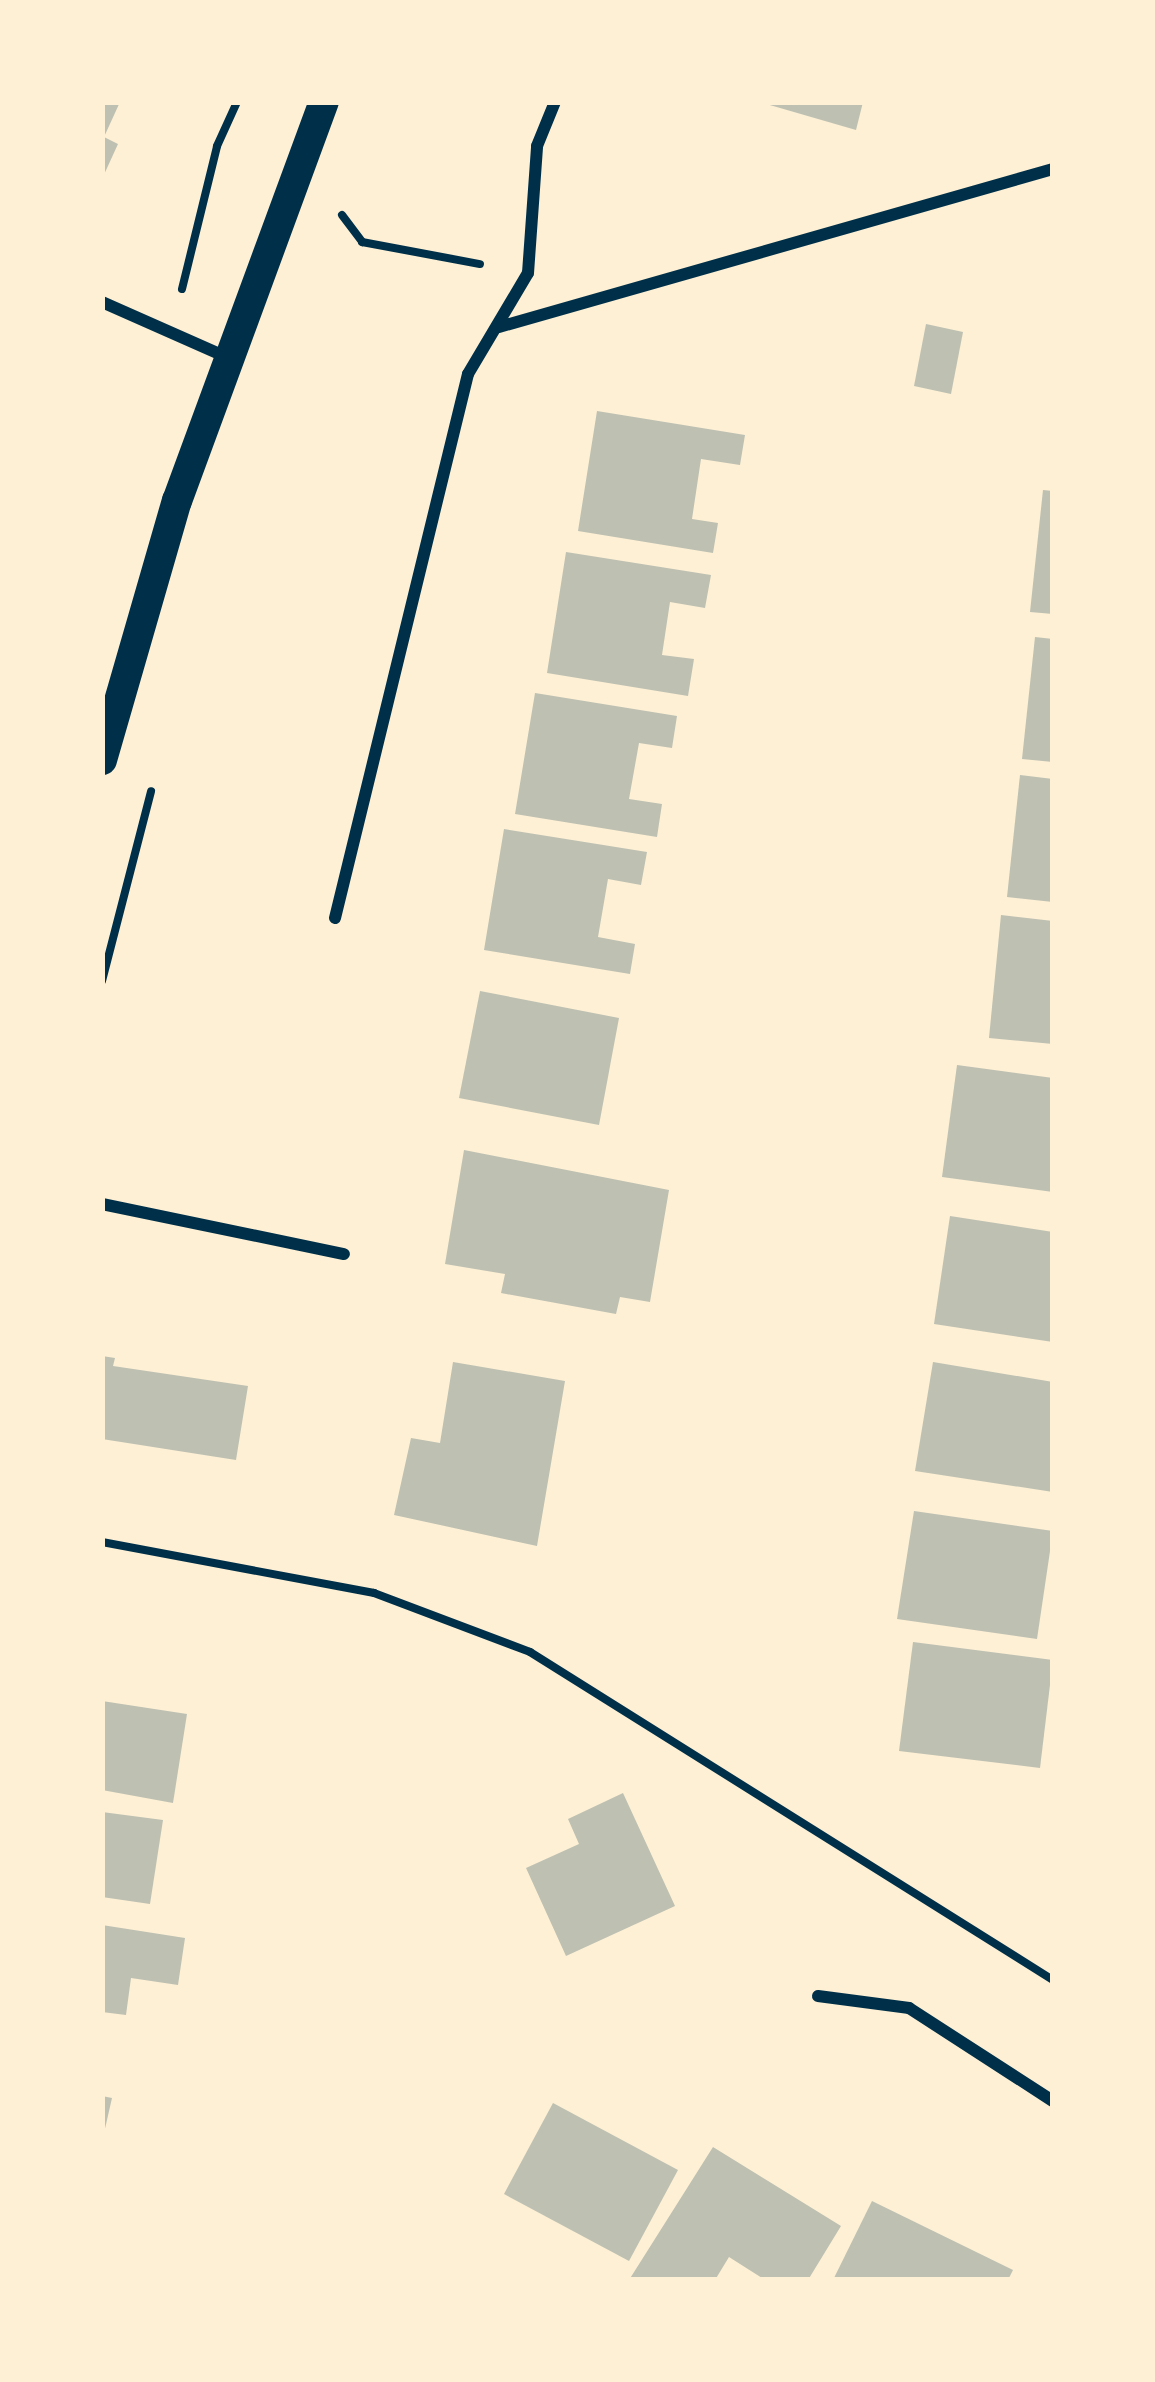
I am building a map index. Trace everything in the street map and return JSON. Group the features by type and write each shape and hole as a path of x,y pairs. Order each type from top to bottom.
{"main road":[{"path":"102,760 226,356 324,102"}],"street":[{"path":"335,918 467,374 528,273 537,146 555,102"},
{"path":"499,327 1053,169"},
{"path":"102,302 226,356"},
{"path":"102,1204 344,1254"},
{"path":"818,1996 909,2008 1053,2101"}],"path":[{"path":"292,182 340,212 362,242 528,273"},
{"path":"102,1542 374,1592 530,1652 1053,1980"}],"building":[{"path":"102,102 120,102 104,137 118,144 102,179"},
{"path":"759,102 863,102 856,130"},
{"path":"926,324 963,332 951,394 914,386"},
{"path":"597,411 745,435 740,465 701,459 692,519 718,523 713,553 578,531"},
{"path":"1043,490 1053,491 1053,614 1030,612"},
{"path":"566,552 711,575 705,608 670,602 662,655 694,659 688,696 547,673"},
{"path":"1035,637 1053,639 1053,762 1022,759"},
{"path":"535,693 677,716 672,748 639,743 629,799 662,804 657,837 515,814"},
{"path":"1020,775 1053,779 1053,902 1007,897"},
{"path":"504,829 647,852 641,885 608,879 598,937 635,944 630,974 484,950"},
{"path":"1001,915 1053,921 1053,1044 989,1038"},
{"path":"480,991 619,1018 599,1125 459,1098"},
{"path":"957,1065 1053,1078 1053,1192 942,1177"},
{"path":"464,1150 669,1190 650,1302 620,1297 616,1314 501,1293 505,1274 445,1264"},
{"path":"950,1216 1053,1232 1053,1342 934,1324"},
{"path":"102,1356 115,1358 113,1366 248,1386 236,1460 102,1439"},
{"path":"453,1362 565,1381 537,1546 394,1515 411,1438 440,1443"},
{"path":"933,1362 1053,1382 1053,1492 915,1471"},
{"path":"914,1511 1053,1531 1037,1639 897,1619"},
{"path":"913,1642 1053,1660 1040,1768 899,1751"},
{"path":"102,1701 187,1714 173,1803 102,1790"},
{"path":"623,1793 675,1906 566,1956 526,1868 579,1844 568,1819"},
{"path":"102,1812 163,1820 150,1904 102,1897"},
{"path":"102,1925 185,1938 178,1985 131,1978 126,2015 102,2012"},
{"path":"102,2096 112,2098 104,2133 102,2133"},
{"path":"553,2103 678,2170 629,2261 504,2194"},
{"path":"713,2147 841,2226 808,2280 765,2280 729,2257 715,2280 629,2280"},
{"path":"872,2201 1013,2270 1008,2280 833,2280"}]}
